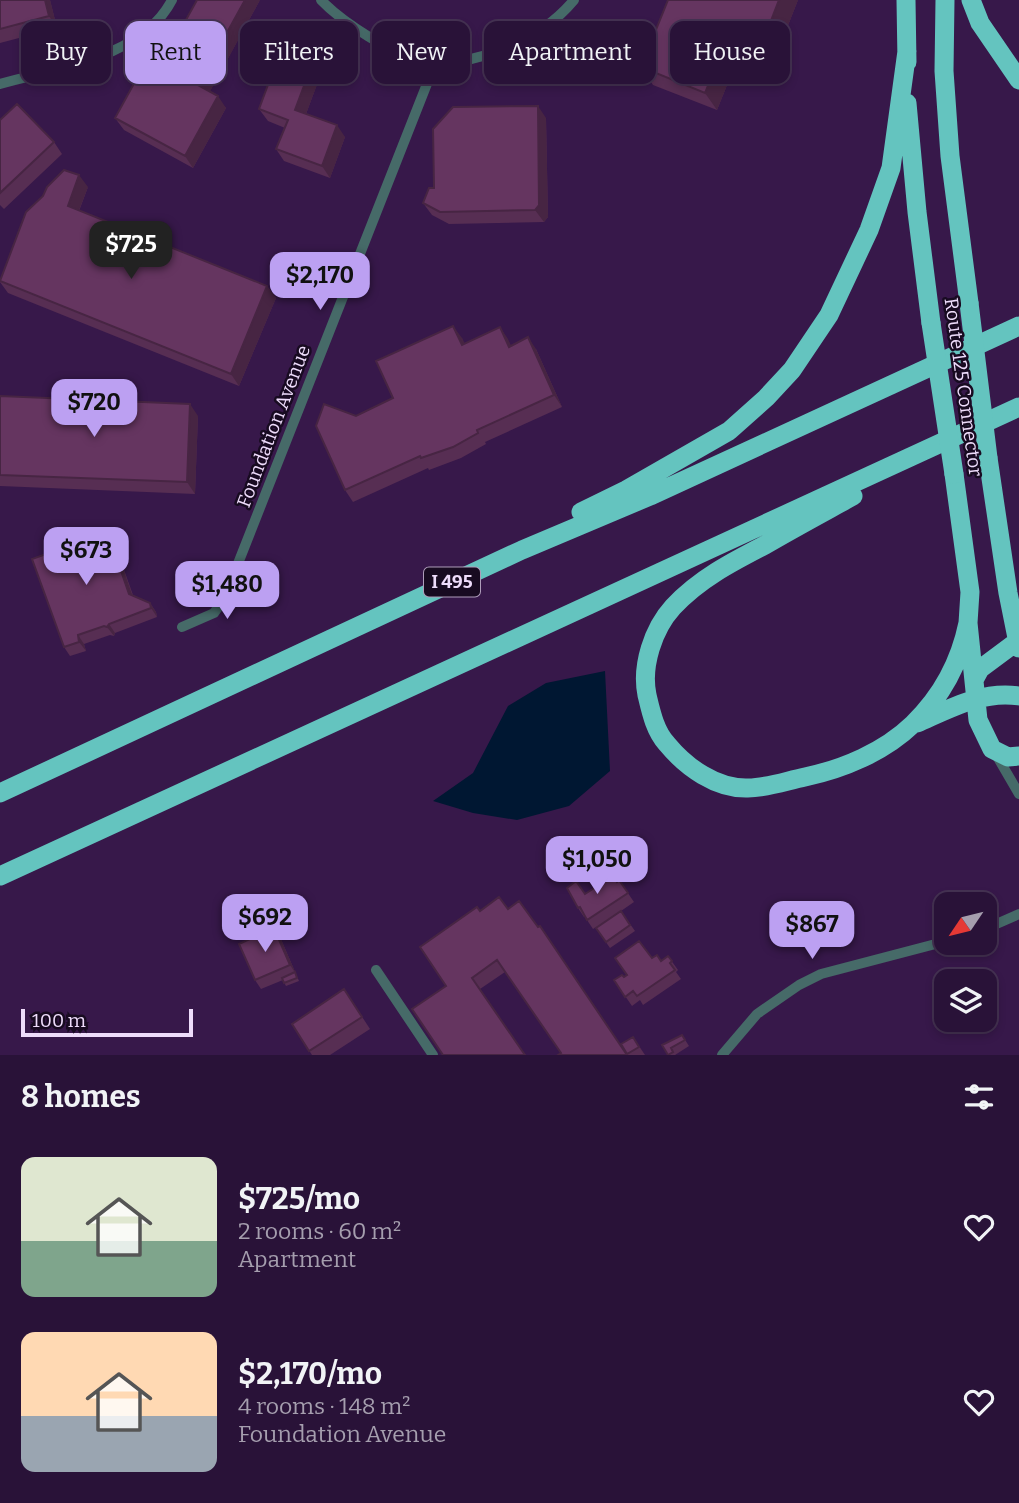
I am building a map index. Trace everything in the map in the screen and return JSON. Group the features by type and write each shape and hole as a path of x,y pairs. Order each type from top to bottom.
{"highway":[{"name":"Route 125 Connector","path":"906,0 909,133 931,323 965,538 970,592 968,623 978,720 992,749"},
{"name":"Route 125 Connector","path":"945,0 944,71 950,156 988,458 1018,643"},
{"path":"971,0 980,23 1019,80"},
{"path":"522,550 588,508 626,490 729,430 766,398 792,370 829,315 869,230 891,168 907,51"},
{"name":"I 495","path":"0,793 522,550 662,490 1019,326"},
{"path":"0,876 1019,407"},
{"path":"922,452 877,484 720,569 697,584 672,608 648,655 645,686 652,717 665,743 703,777 746,788 835,771 975,690 1019,696"},
{"path":"1002,541 1019,571"},
{"path":"912,725 947,682 957,661 968,623"},
{"path":"975,690 980,669 1018,643"},
{"path":"992,749 1008,757 1019,755"}],"street":[{"path":"0,84 112,53 146,30 172,0"},
{"path":"321,0 372,38"},
{"path":"470,58 512,47 557,19 574,0"},
{"name":"Foundation Avenue","path":"182,627 214,613 224,598 427,84"},
{"path":"992,749 1019,794"},
{"path":"998,923 1019,914"},
{"path":"722,1055 757,1014 799,985 821,974 934,945"},
{"path":"376,970 433,1055"}],"water":[{"path":"605,671 610,771 569,806 517,820 473,813 433,801 473,773 508,706 546,683"}],"building":[{"path":"0,0 45,0 49,16 21,21 21,23 0,29"},
{"path":"197,0 245,0 226,34 226,21 185,21"},
{"path":"668,0 779,0 771,21 670,21 670,79 656,73 656,30"},
{"path":"134,84 199,84 218,96 185,156 115,118"},
{"path":"268,84 305,84 295,110 337,125 322,166 276,149 288,120 259,109"},
{"path":"683,84 709,84 705,93"},
{"path":"17,104 54,142 0,193 0,120"},
{"path":"538,106 539,205 535,210 440,212 423,203 429,188 434,188 433,129 453,107"},
{"path":"64,170 79,175 68,206 267,286 231,374 0,281 26,212"},
{"path":"453,326 462,345 500,327 509,347 528,337 554,395 477,430 478,433 453,447 421,458 420,456 345,490 316,426 324,404 356,416 393,398 376,361"},
{"path":"0,396 190,404 187,482 0,475"},
{"path":"90,532 92,538 108,533 129,594 150,603 151,608 107,627 78,635 79,642 64,647 32,559 77,543 75,537"},
{"path":"613,876 628,893 587,920 567,888 576,881 585,894"},
{"path":"499,897 508,909 519,901 538,927 540,926 627,1055 558,1055 561,1053 497,960 472,978 525,1055 443,1055 412,1009 446,986 420,947 477,907 480,911"},
{"path":"621,911 630,925 606,942 596,928"},
{"path":"274,928 290,965 255,980 239,944"},
{"path":"639,941 652,958 657,955 661,961 668,956 675,970 637,996 633,991 625,997 614,980 627,975 615,958"},
{"path":"295,972 297,978 284,983 282,978"},
{"path":"344,989 362,1017 309,1051 292,1024"},
{"path":"682,1035 685,1040 671,1048 673,1052 668,1055 662,1045"},
{"path":"633,1037 639,1047 627,1054 621,1044"}]}
